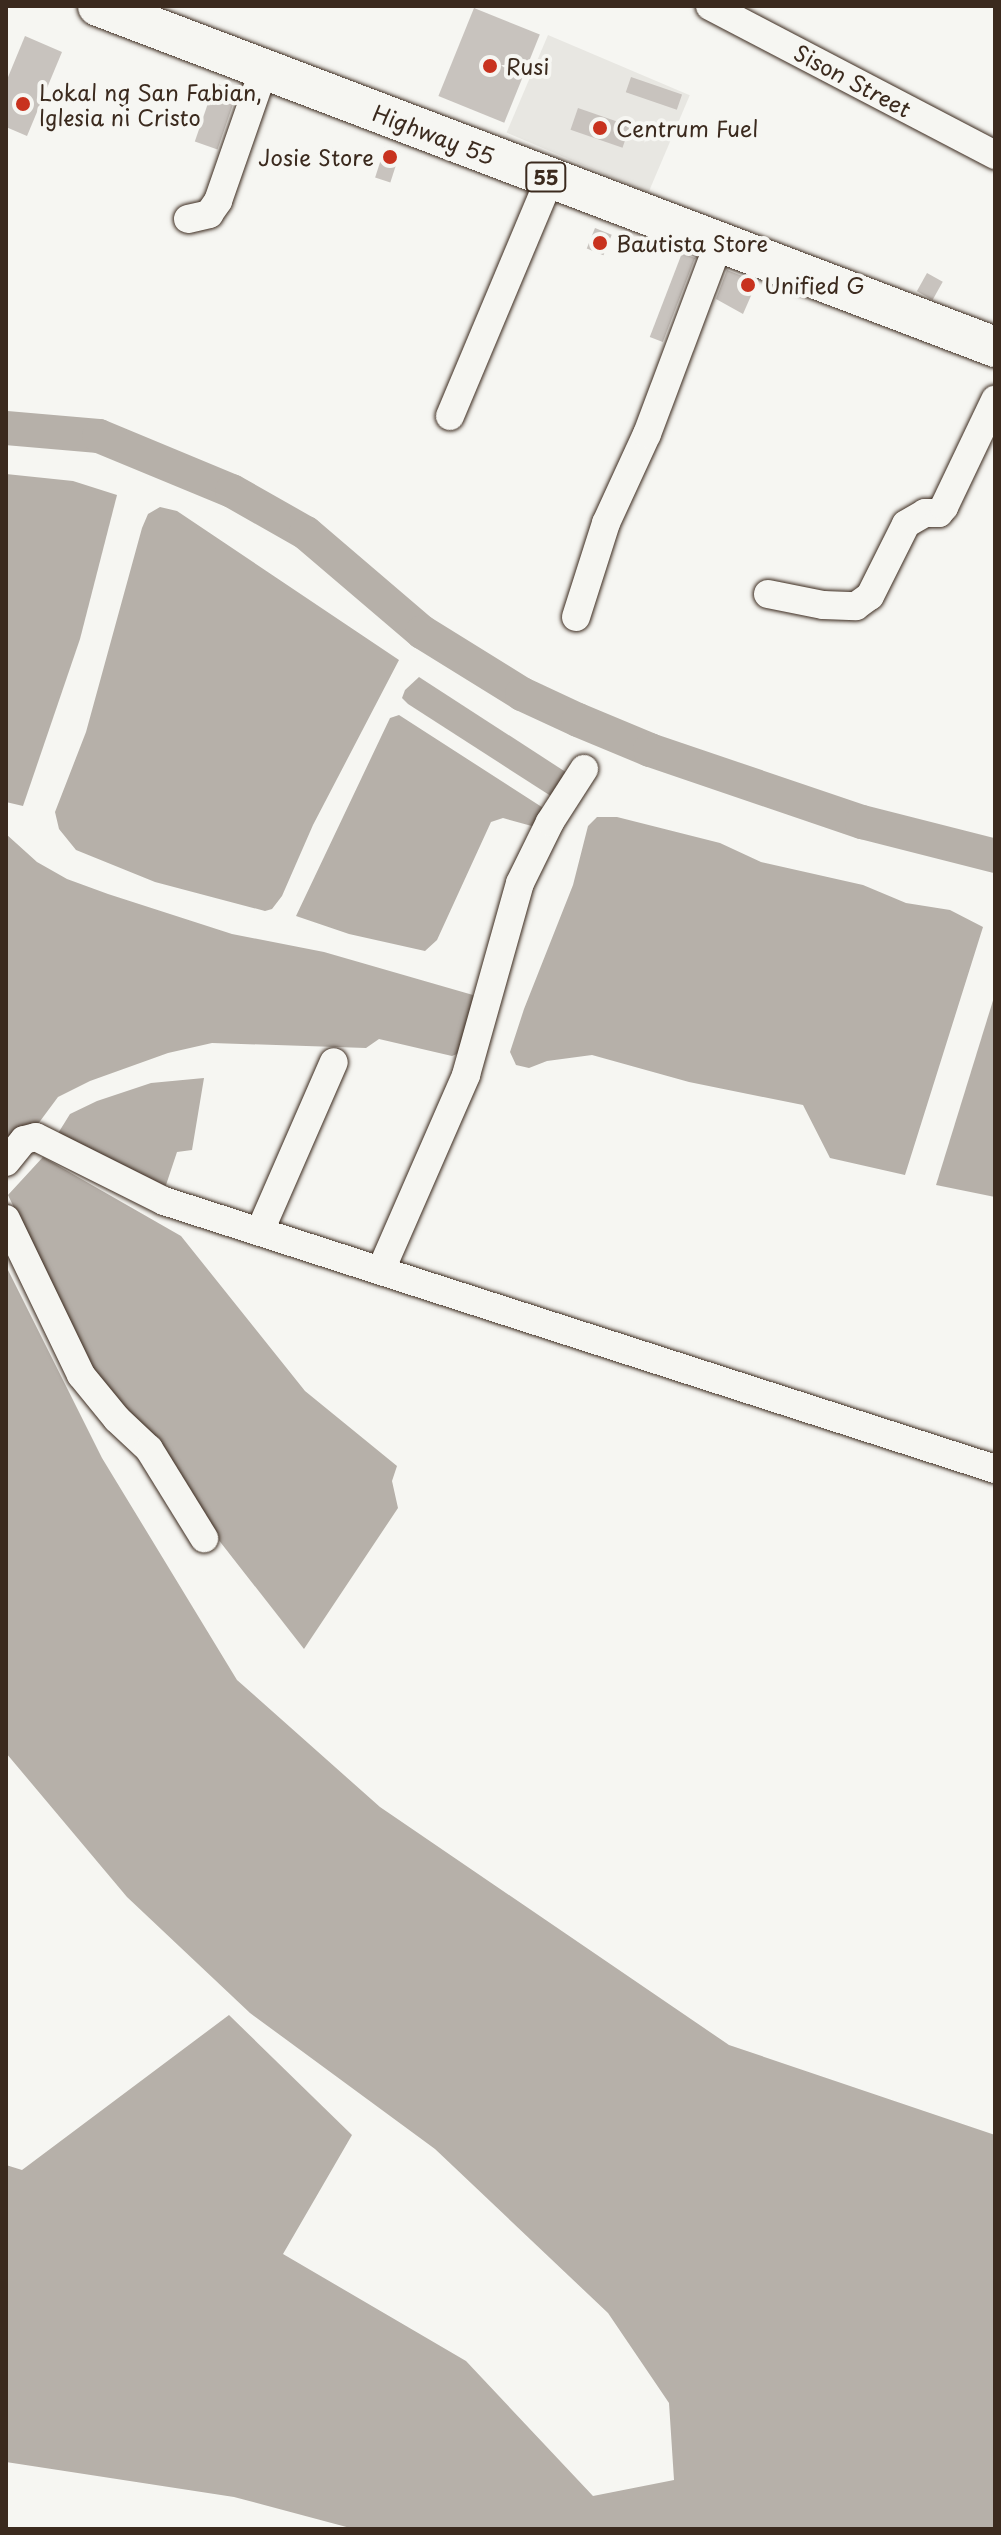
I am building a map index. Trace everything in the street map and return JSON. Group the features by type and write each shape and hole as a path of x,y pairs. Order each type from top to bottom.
{"highway":[{"name":"Highway 55","path":"98,6 995,347"}],"street":[{"name":"Sison Street","path":"710,6 995,155"},
{"path":"188,219 209,214 218,201 264,69"},
{"path":"450,416 550,178"},
{"path":"576,617 606,523 647,434 719,242"},
{"path":"768,594 823,605 856,606 870,596 906,524 925,513 939,513 944,507 995,400"},
{"path":"381,1270 466,1075 502,957 511,912 529,860 584,769"},
{"path":"260,1231 334,1062"},
{"path":"6,1162 24,1140 36,1137 164,1201 995,1469"},
{"path":"6,1219 81,1375 117,1419 149,1449 204,1538"}],"shaded area":[{"path":"548,35 690,95 648,193 507,133"},
{"path":"6,474 73,481 117,495 80,639 23,806 6,802"},
{"path":"160,507 177,511 399,660 313,825 282,896 272,909 265,911 155,882 76,850 59,829 55,812 86,732 142,528 148,514"},
{"path":"419,677 575,778 568,807 408,704 402,698 405,690"},
{"path":"399,715 548,811 539,828 503,818 491,822 437,940 425,951 349,934 296,916 390,718"},
{"path":"597,817 617,817 720,843 761,862 863,885 906,903 950,910 983,927 905,1175 830,1158 803,1105 689,1082 592,1055 547,1061 529,1068 516,1065 510,1052 524,1009 573,885 588,826"},
{"path":"6,834 37,862 67,879 108,894 232,934 324,952 473,995 481,1008 467,1050 452,1056 379,1039 366,1048 212,1043 168,1053 90,1081 58,1097 6,1167"},
{"path":"995,994 995,1197 936,1185"},
{"path":"204,1078 192,1150 177,1152 162,1197 52,1143 70,1114 97,1101 151,1083"},
{"path":"43,1157 181,1236 305,1391 397,1466 392,1481 398,1508 304,1649 99,1387 8,1195"},
{"path":"6,1266 102,1458 237,1680 380,1807 729,2045 995,2135 995,2529 354,2529 234,2497 6,2462 6,2165 22,2170 229,2015 352,2135 283,2254 466,2361 593,2496 674,2480 669,2403 608,2313 435,2149 250,2013 127,1897 6,1753"}],"building":[{"name":"Rusi","path":"474,8 540,35 504,123 438,96"},
{"name":"Lokal ng San Fabian, Iglesia ni Cristo","path":"25,36 62,52 27,136 6,127 6,82"},
{"path":"631,77 682,95 677,110 626,92"},
{"path":"215,83 238,91 218,149 195,142"},
{"name":"Centrum Fuel","path":"578,108 630,126 623,148 571,130"},
{"path":"385,147 400,152 390,182 375,177"},
{"path":"595,228 612,235 603,255 587,248"},
{"path":"682,253 695,258 663,342 650,337"},
{"path":"727,270 757,282 743,314 716,299"},
{"path":"927,273 943,282 933,300 917,291"}],"waterway":[{"path":"6,428 99,436 232,491 306,533 422,632 522,694 578,720 650,750 862,822 995,856"}],"place":[{"name":"Rusi","path":"490,66"},
{"name":"Lokal ng San Fabian, Iglesia ni Cristo","path":"23,104"},
{"name":"Centrum Fuel","path":"600,128"},
{"name":"Josie Store","path":"390,157"},
{"name":"Bautista Store","path":"600,243"},
{"name":"Unified G","path":"748,285"}]}
